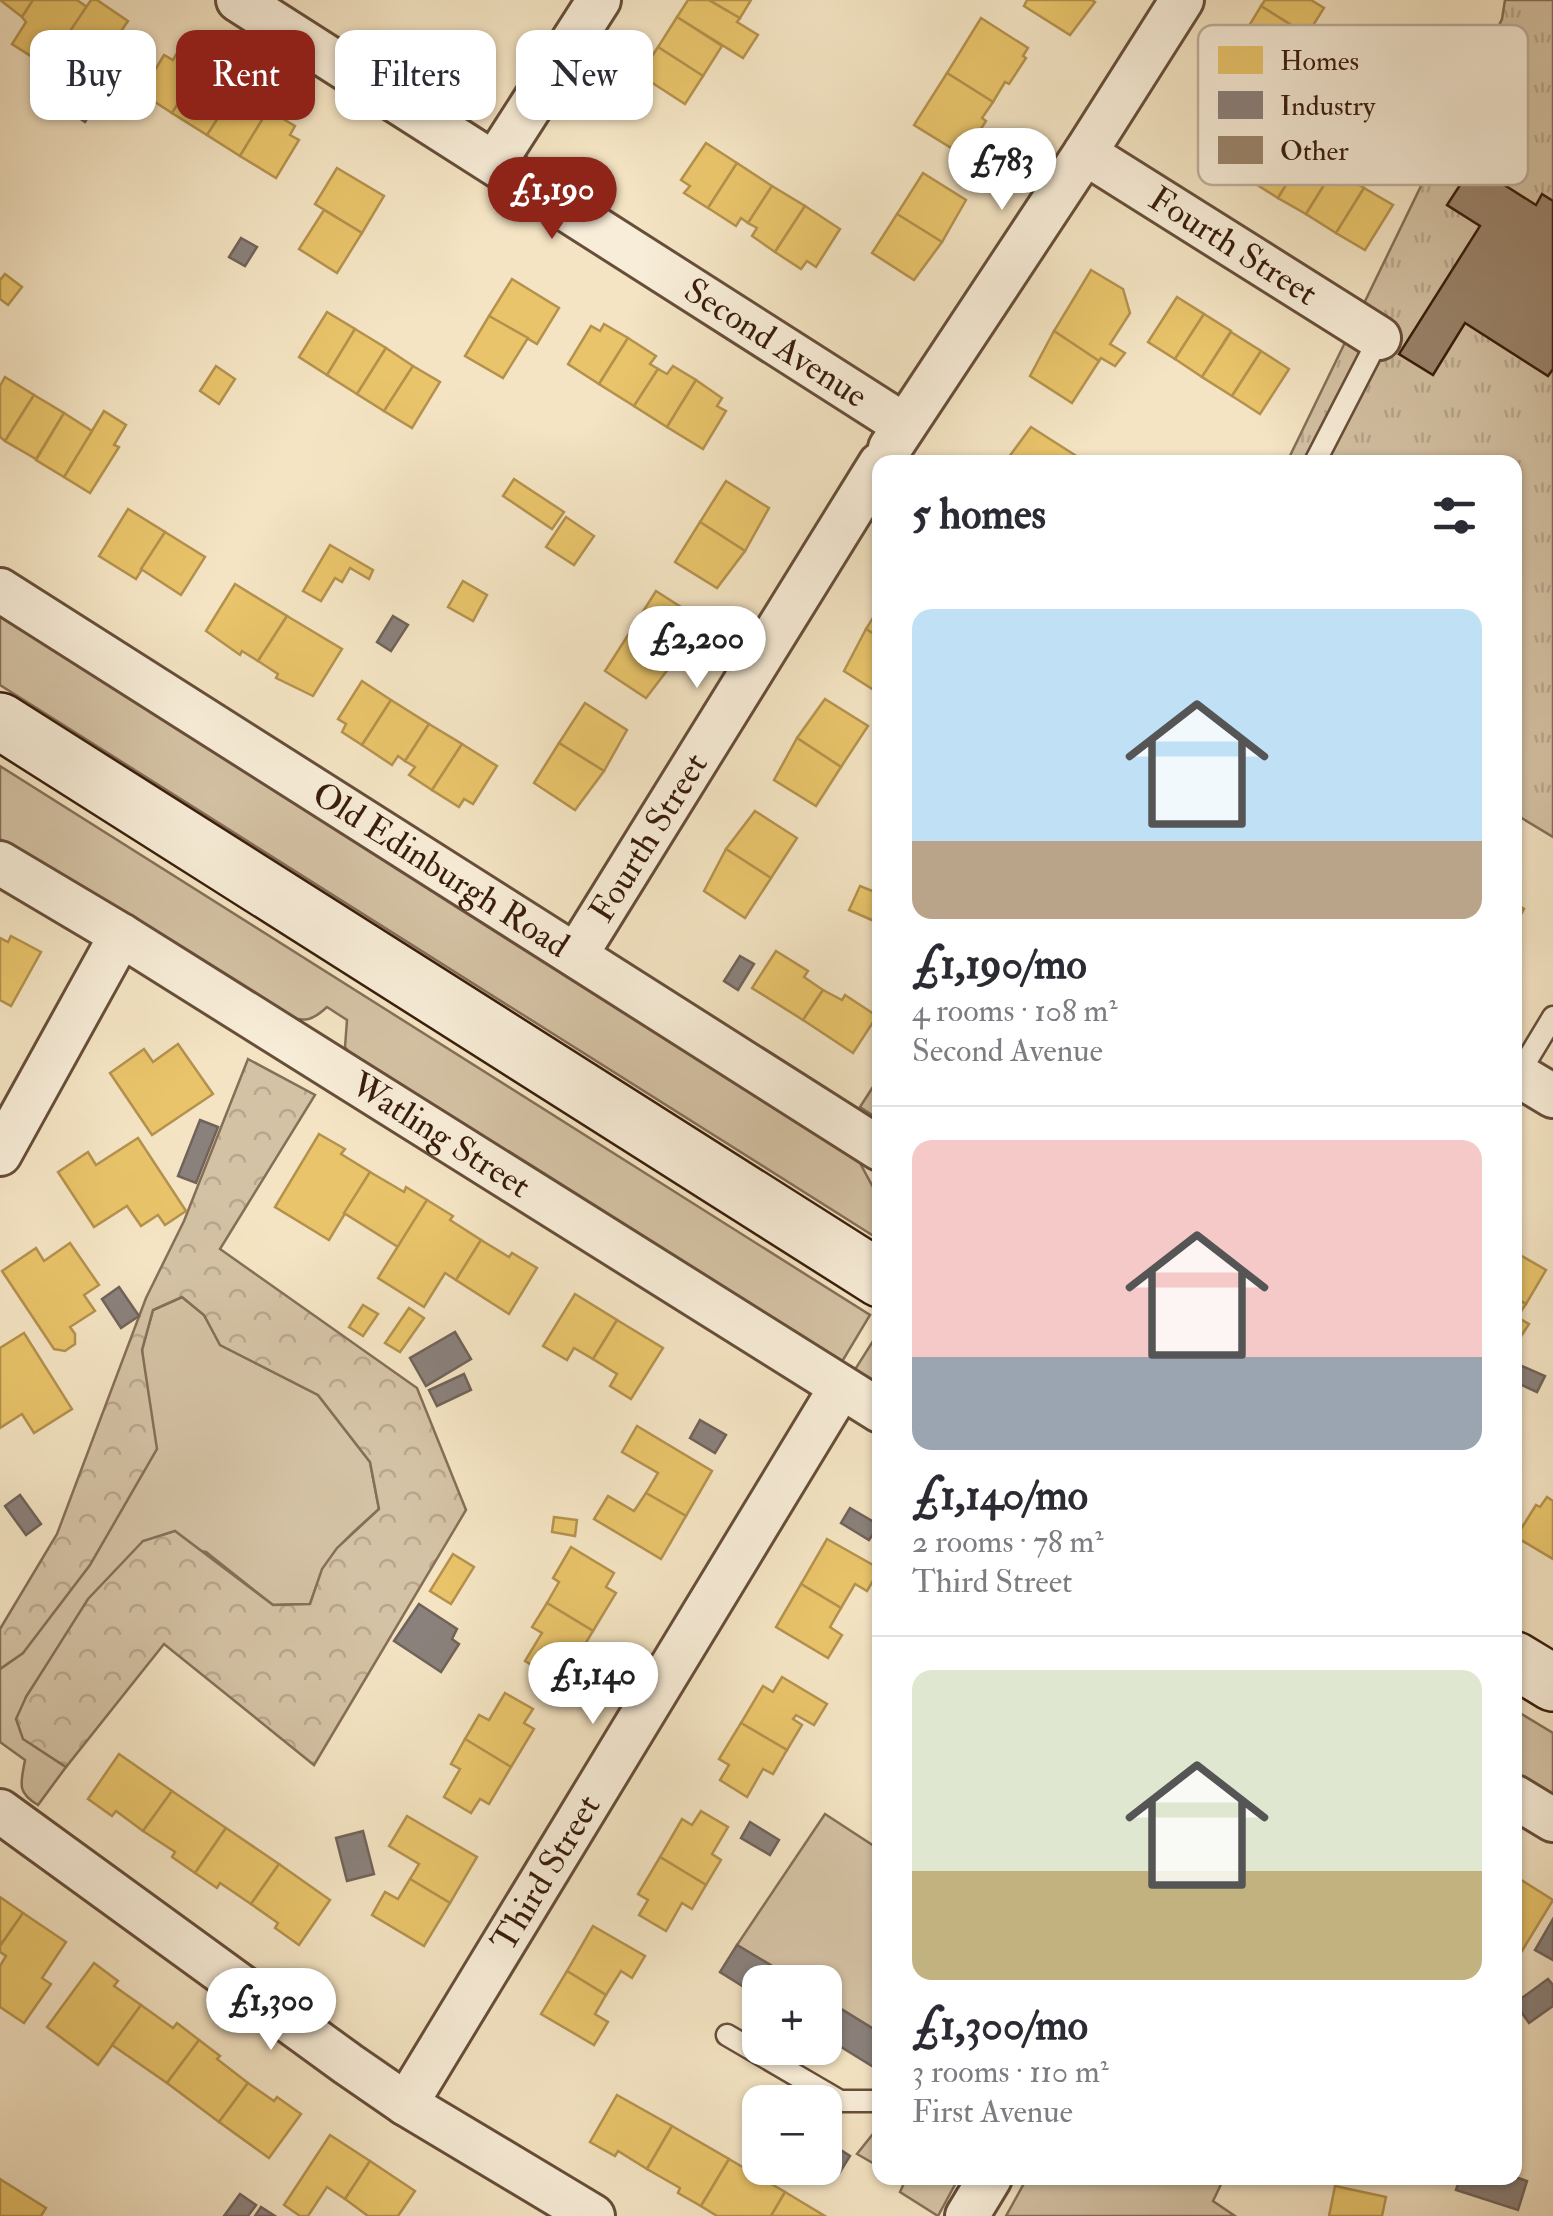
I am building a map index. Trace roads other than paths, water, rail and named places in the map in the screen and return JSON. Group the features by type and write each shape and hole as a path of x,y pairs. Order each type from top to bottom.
{"main road":[{"path":"0,721 872,1274"},
{"path":"1522,1664 1553,1683"}],"street":[{"name":"Second Avenue","path":"238,0 904,425"},
{"path":"495,162 599,0"},
{"name":"Fourth Street","path":"885,455 1182,0"},
{"name":"Fourth Street","path":"1085,153 1379,338"},
{"name":"Fourth Street","path":"576,955 872,476"},
{"name":"Old Edinburgh Road","path":"0,590 872,1144"},
{"name":"Watling Street","path":"0,863 121,934 872,1406"},
{"path":"0,1154 121,934"},
{"name":"Third Street","path":"406,2104 841,1388"},
{"path":"1522,1801 1553,1820"},
{"path":"0,1811 406,2104 594,2216"},
{"path":"967,2216 986,2185"}],"lane":[{"path":"1319,455 1379,338"},
{"path":"1525,1081 1553,1017"},
{"path":"727,2035 840,2100 872,2101"}]}
